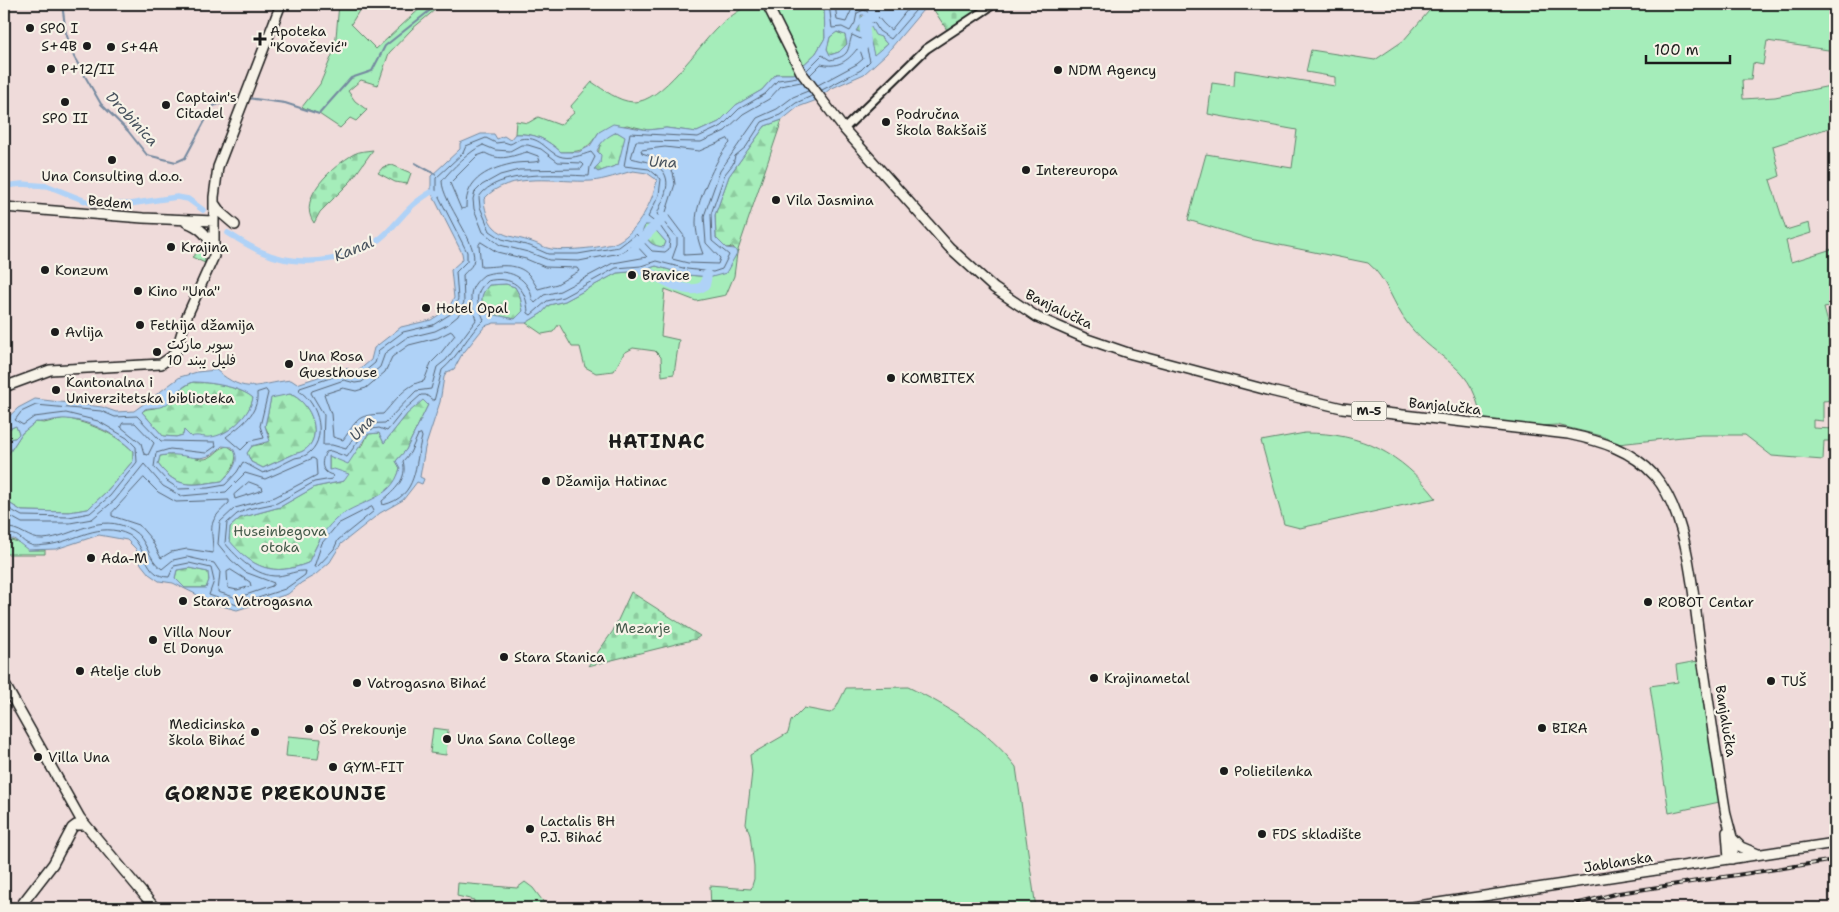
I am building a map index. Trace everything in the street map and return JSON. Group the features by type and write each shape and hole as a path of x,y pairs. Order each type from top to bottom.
{"main road":[{"path":"4,387 50,370 160,364 171,358 179,344 187,316 212,260 215,240 214,203 218,167 241,103 281,4"},
{"name":"Banjalučka","path":"767,4 790,53 808,84 844,129 933,230 973,270 1020,307 1062,329 1128,353 1271,392 1342,408 1568,434 1595,439 1630,454 1655,477 1668,498 1679,526 1691,580 1726,814"},
{"path":"194,221 207,214 214,203"},
{"path":"214,203 221,213 235,225"},
{"name":"Bedem","path":"4,207 214,221"},
{"path":"181,220 194,225 205,234 211,245 212,260"},
{"path":"4,683 70,802 85,825 155,908"},
{"path":"70,802 72,828"},
{"name":"M-5","path":"1726,814 1733,839 1734,851 1731,859"},
{"name":"M-5","path":"1726,814 1731,859"},
{"path":"19,908 53,864 72,828 76,825 85,825"},
{"path":"1733,839 1741,847 1761,854"},
{"name":"Jablanska","path":"1405,908 1835,843"}],"street":[{"path":"844,129 913,59 994,4"}],"green space":[{"path":"339,4 363,4 351,24 376,49 425,4 442,4 412,29 389,53 378,85 361,80 348,91 355,101 367,110 356,121 350,118 340,128 319,114 302,107 320,84 335,48"},
{"path":"749,4 824,4 825,38 816,53 794,74 776,74 762,90 736,105 719,122 697,132 666,128 648,130 627,125 599,132 584,149 568,152 561,152 545,140 534,136 515,134 516,121 528,123 538,117 560,125 574,113 571,106 592,82 622,100 633,102 644,100 667,84 722,24"},
{"path":"930,4 990,4 947,30"},
{"path":"1435,4 1835,4 1835,51 1767,41 1763,65 1753,63 1751,80 1742,80 1743,99 1775,97 1835,85 1835,126 1773,146 1780,176 1770,180 1786,230 1809,223 1811,233 1786,241 1791,262 1835,248 1835,306 1824,308 1833,341 1835,341 1835,400 1823,401 1823,421 1813,420 1813,428 1834,429 1834,441 1824,441 1823,460 1772,456 1745,435 1701,435 1618,444 1602,436 1557,425 1520,427 1481,424 1478,404 1472,388 1464,376 1408,324 1380,276 1368,263 1250,239 1188,220 1206,154 1292,168 1297,130 1208,114 1212,83 1234,86 1235,70 1335,86 1335,77 1306,72 1311,50 1375,60 1403,41"},
{"path":"861,15 887,44 874,56 863,35 856,30 859,26"},
{"path":"836,32 845,35 847,44 839,52 830,55 827,49 830,37"},
{"path":"782,120 737,253 733,247 726,248 716,238 715,215 729,176 765,126"},
{"path":"617,132 626,137 618,165 598,172 594,169 600,163 599,147 607,137"},
{"path":"373,150 351,181 320,212 314,223 310,213 310,203 313,193 319,184 336,166 346,159 354,154"},
{"path":"392,165 411,173 407,184 395,182 378,173 383,167"},
{"path":"651,224 666,242 664,247 654,246 642,233 645,225"},
{"path":"204,247 205,263 192,257"},
{"path":"737,253 734,276 726,295 696,301 665,289 661,336 679,340 674,374 662,376 661,357 655,351 633,348 624,353 614,371 596,373 585,367 580,347 572,347 559,324 553,332 542,334 526,323 542,313 549,305 565,301 617,273 641,271 656,266 687,275 712,277 729,266"},
{"path":"506,284 515,287 520,296 523,311 515,319 486,313 483,305 482,298 489,285"},
{"path":"193,382 216,384 248,394 253,398 248,411 233,427 215,437 191,438 184,430 183,435 176,437 163,436 142,412 162,404"},
{"path":"290,394 298,398 310,412 313,421 313,438 310,445 303,451 263,468 251,462 247,453 252,446 263,444 270,437 265,426 271,397"},
{"name":"Huseinbegova otoka","path":"423,399 428,405 406,450 396,461 400,468 394,483 377,497 348,513 325,533 308,563 284,569 264,567 246,558 229,541 230,527 240,518 280,507 315,487 344,481 329,470 329,455 338,459 363,445 368,434 379,433 384,443 407,414"},
{"path":"65,418 93,426 118,439 133,451 133,461 106,492 88,509 69,512 22,511 4,500 4,461 22,433 36,422 44,423"},
{"path":"16,426 19,434 15,438 8,439 8,429"},
{"path":"1305,433 1345,437 1379,449 1409,469 1436,498 1300,528 1284,524 1261,441"},
{"path":"228,446 236,452 235,461 222,481 186,484 172,478 158,464 160,456 181,454 205,459"},
{"path":"4,540 22,543 28,550 45,550 45,554 4,554"},
{"path":"189,568 208,572 209,581 206,588 185,588 175,578 177,570"},
{"name":"Mezarje","path":"631,592 700,636 696,639 588,666 613,631"},
{"path":"1703,660 1724,801 1669,813 1650,686 1678,682 1676,665"},
{"path":"908,687 953,711 981,731 1006,754 1016,767 1036,908 711,908 710,886 751,889 754,879 750,835 746,824 752,772 750,755 788,733 791,721 804,708 830,713 836,708 846,688"},
{"path":"433,728 448,730 446,755 430,753"},
{"path":"288,736 321,739 318,759 286,756"},
{"path":"4,881 6,882 11,908 4,908"},
{"path":"525,882 533,888 548,908 473,908 474,900 457,896 458,883 517,888"}],"water":[{"path":"824,4 928,4 886,54 864,74 830,89 817,100 798,107 782,120 765,126 729,176 715,215 716,238 726,248 735,249 737,253 726,273 712,277 687,275 656,266 641,271 617,273 565,301 549,305 542,313 526,323 494,323 485,326 461,356 454,369 447,372 444,377 440,402 425,448 420,477 424,479 422,484 417,482 403,500 380,513 341,544 330,562 288,594 237,610 218,605 173,583 159,581 149,574 141,564 136,549 127,540 99,535 56,549 28,550 14,539 4,540 4,500 22,511 69,512 88,509 106,492 133,461 133,451 103,429 85,422 63,419 36,422 22,433 4,461 4,421 18,408 35,399 102,407 116,412 134,411 180,377 197,372 216,370 236,383 252,386 291,380 297,384 346,368 357,372 371,360 374,348 401,327 431,320 448,309 454,298 451,270 463,259 462,253 431,192 431,176 460,149 460,143 481,134 494,134 497,139 504,136 510,140 515,134 522,134 540,138 561,152 579,152 590,146 599,132 613,124 648,130 666,128 697,132 719,122 736,105 762,90 776,74 794,74 816,53 825,38","holes":["861,15 864,15 867,28 871,27 875,35 881,37 887,44 874,55 869,35 856,31 861,23","837,32 845,35 847,44 839,52 830,55 827,49 830,37","617,132 625,137 618,165 598,172 594,169 600,163 601,155 597,151 608,137","633,171 647,173 657,180 644,214 632,230 619,241 596,247 557,250 502,233 488,218 484,199 494,190 507,184 535,180 591,181","645,225 651,225 666,242 664,247 660,247 647,239 642,233","506,284 515,287 520,296 523,311 515,319 486,313 482,302 484,292 489,285","193,382 208,383 233,388 253,398 243,418 231,429 217,436 191,437 184,430 183,435 176,437 163,436 142,412 145,409 165,405 179,391","290,394 298,398 310,412 313,421 314,430 310,445 303,451 263,468 251,462 247,453 252,446 270,441 265,426 271,398","423,400 428,405 406,450 396,461 400,468 396,479 381,494 343,513 330,524 308,563 284,569 264,567 246,557 229,540 230,527 240,518 280,507 315,487 344,481 349,474 334,469 329,470 329,456 348,464 368,434 379,433 384,443 407,414","16,426 19,434 15,438 8,439 8,429","222,446 232,447 235,452 236,461 232,470 222,481 202,484 179,482 172,478 158,464 160,456 178,455 200,458 207,456","189,568 208,572 209,580 206,588 185,588 175,578 177,570"]}],"waterway":[{"name":"Drobinica","path":"62,4 66,33 74,57 101,104 128,131 147,155 176,162 185,158 213,106 240,98"},
{"name":"Drobinica","path":"247,98 285,103 319,114 351,78 372,71 385,46 438,4"},
{"name":"Una","path":"862,47 866,42 864,22 886,4"},
{"name":"Drobinica","path":"415,163 435,174"},
{"name":"Kanal","path":"4,186 22,184 48,186 93,204 129,204 177,197 188,199 203,210"},
{"name":"Kanal","path":"228,233 253,248 276,257 306,261 336,258 351,254 377,241 417,202 431,192 437,194"},
{"name":"Una","path":"635,246 664,217"},
{"path":"643,271 674,285 690,289 698,289 705,285 707,275"}],"railway":[{"path":"1560,908 1619,893 1835,860"}],"place":[{"name":"SPO I","path":"30,28"},
{"name":"Apoteka \"Kovačević\"","path":"260,39"},
{"name":"S+4B","path":"87,46"},
{"name":"S+4A","path":"111,47"},
{"name":"P+12/II","path":"51,69"},
{"name":"NDM Agency","path":"1058,70"},
{"name":"SPO II","path":"65,102"},
{"name":"Captain's Citadel","path":"166,105"},
{"name":"Područna škola Bakšaiš","path":"886,122"},
{"name":"Una Consulting d.o.o.","path":"112,160"},
{"name":"Intereuropa","path":"1026,170"},
{"name":"Vila Jasmina","path":"776,200"},
{"name":"Krajina","path":"171,247"},
{"name":"Konzum","path":"45,270"},
{"name":"Bravice","path":"632,275"},
{"name":"Kino \"Una\"","path":"138,291"},
{"name":"Hotel Opal","path":"426,308"},
{"name":"Fethija džamija","path":"140,325"},
{"name":"Avlija","path":"55,332"},
{"name":"سوبر ماركت 10 فليل يبند","path":"157,352"},
{"name":"Una Rosa Guesthouse","path":"289,364"},
{"name":"KOMBITEX","path":"891,378"},
{"name":"Kantonalna i Univerzitetska biblioteka","path":"56,390"},
{"name":"Džamija Hatinac","path":"546,481"},
{"name":"Ada-M","path":"91,558"},
{"name":"Stara Vatrogasna","path":"183,601"},
{"name":"ROBOT Centar","path":"1648,602"},
{"name":"Villa Nour El Donya","path":"153,640"},
{"name":"Stara Stanica","path":"504,657"},
{"name":"Atelje club","path":"80,671"},
{"name":"Krajinametal","path":"1094,678"},
{"name":"TUŠ","path":"1771,681"},
{"name":"Vatrogasna Bihać","path":"357,683"},
{"name":"BIRA","path":"1542,728"},
{"name":"OŠ Prekounje","path":"309,729"},
{"name":"Medicinska škola Bihać","path":"255,732"},
{"name":"Una Sana College","path":"447,739"},
{"name":"Villa Una","path":"38,757"},
{"name":"GYM-FIT","path":"333,767"},
{"name":"Polietilenka","path":"1224,771"},
{"name":"Lactalis BH P.J. Bihać","path":"530,829"},
{"name":"FDS skladište","path":"1262,834"}],"district":[{"name":"HATINAC","path":"657,441"},
{"name":"GORNJE PREKOUNJE","path":"276,793"}]}
